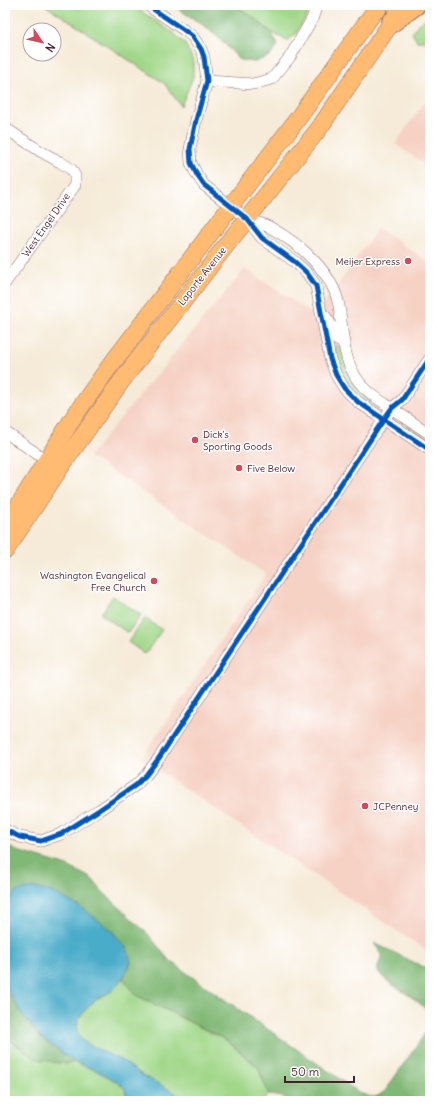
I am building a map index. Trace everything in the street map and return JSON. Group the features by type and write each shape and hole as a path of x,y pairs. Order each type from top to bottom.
{"highway":[{"path":"392,22 415,5"}],"main road":[{"name":"Laporte Avenue","path":"5,527 53,464 120,383 318,130 403,5"},
{"name":"Laporte Avenue","path":"5,551 53,464 75,415 104,374 296,121 378,6"}],"street":[{"path":"147,5 192,36 197,42 204,57 207,81 190,149 191,163 197,175 204,185 247,219 262,238 295,262 307,273 316,286 330,359 336,375 344,388 358,402 430,450"},
{"path":"207,81 253,84 272,79 290,57 312,19 317,5"},
{"name":"West Engel Drive","path":"5,128 71,169 75,176 74,185 5,283"},
{"path":"247,219 277,231 308,254 321,268 332,284 339,304 344,343 354,374 361,384 374,396 430,434"},
{"path":"321,309 333,329 335,338 338,342 344,343"},
{"path":"5,830 20,837 41,841 61,834 99,810 146,775 159,758 384,419 392,408 402,400 430,358"},
{"path":"5,432 53,464"}],"shaded area":[{"path":"430,94 430,168 395,144"},
{"path":"378,228 430,263 430,953 141,759 266,574 89,456 245,269 316,316"}],"green space":[{"path":"45,5 132,5 176,35 185,44 193,60 193,77 181,106 164,83"},
{"path":"172,5 235,5 271,32 278,45 271,55 255,62 240,60 223,42 203,25"},
{"path":"235,5 310,5 309,12 296,34 287,41 271,32"},
{"path":"430,16 430,41 417,41 412,33 418,24"},
{"path":"336,345 340,348 345,365 353,383 370,401 370,403 356,393 346,380 339,364 335,347"},
{"path":"407,426 430,440 430,444 407,428"},
{"path":"113,596 141,615 128,633 101,614"},
{"path":"145,618 162,630 145,654 128,642"},
{"path":"5,845 17,851 65,865 91,878 103,892 149,935 167,958 192,977 360,1093 373,1097 385,1091 426,1032 430,1023 430,1101 291,1101 283,1097 269,1095 258,1067 226,1040 136,995 123,978 131,962 17,891 5,904"},
{"path":"374,943 430,970 430,1018 423,1006 386,980 379,973 378,966 381,955"},
{"path":"123,978 136,995 226,1040 258,1067 269,1095 261,1101 187,1101 142,1075 124,1062 82,1040 77,1031 78,1019 97,999 112,991"},
{"path":"5,984 8,992 40,1037 74,1062 66,1064 37,1059 5,1037"},
{"path":"5,1037 37,1059 66,1064 74,1062 95,1070 116,1081 125,1089 127,1101 18,1101 5,1093"}],"water":[{"path":"34,888 55,893 85,910 112,931 127,949 131,962 123,978 112,991 97,999 89,1006 78,1019 77,1031 82,1040 124,1062 142,1075 187,1101 127,1101 125,1089 116,1081 95,1070 74,1062 40,1037 21,1013 8,992 5,984 5,904 17,891"}],"cycle path":[{"path":"147,5 192,36 201,49 204,57 207,81 196,120 190,149 191,163 197,175 204,185 247,219 262,238 295,262 307,273 316,286 330,359 336,375 344,388 358,402 430,450"},
{"path":"5,830 20,837 41,841 61,834 136,785 146,775 159,758 384,419 392,408 402,400 430,358"}],"place":[{"name":"Meijer Express","path":"408,261"},
{"name":"Dick's Sporting Goods","path":"195,440"},
{"name":"Five Below","path":"239,468"},
{"name":"Washington Evangelical Free Church","path":"154,581"},
{"name":"JCPenney","path":"365,806"}]}
